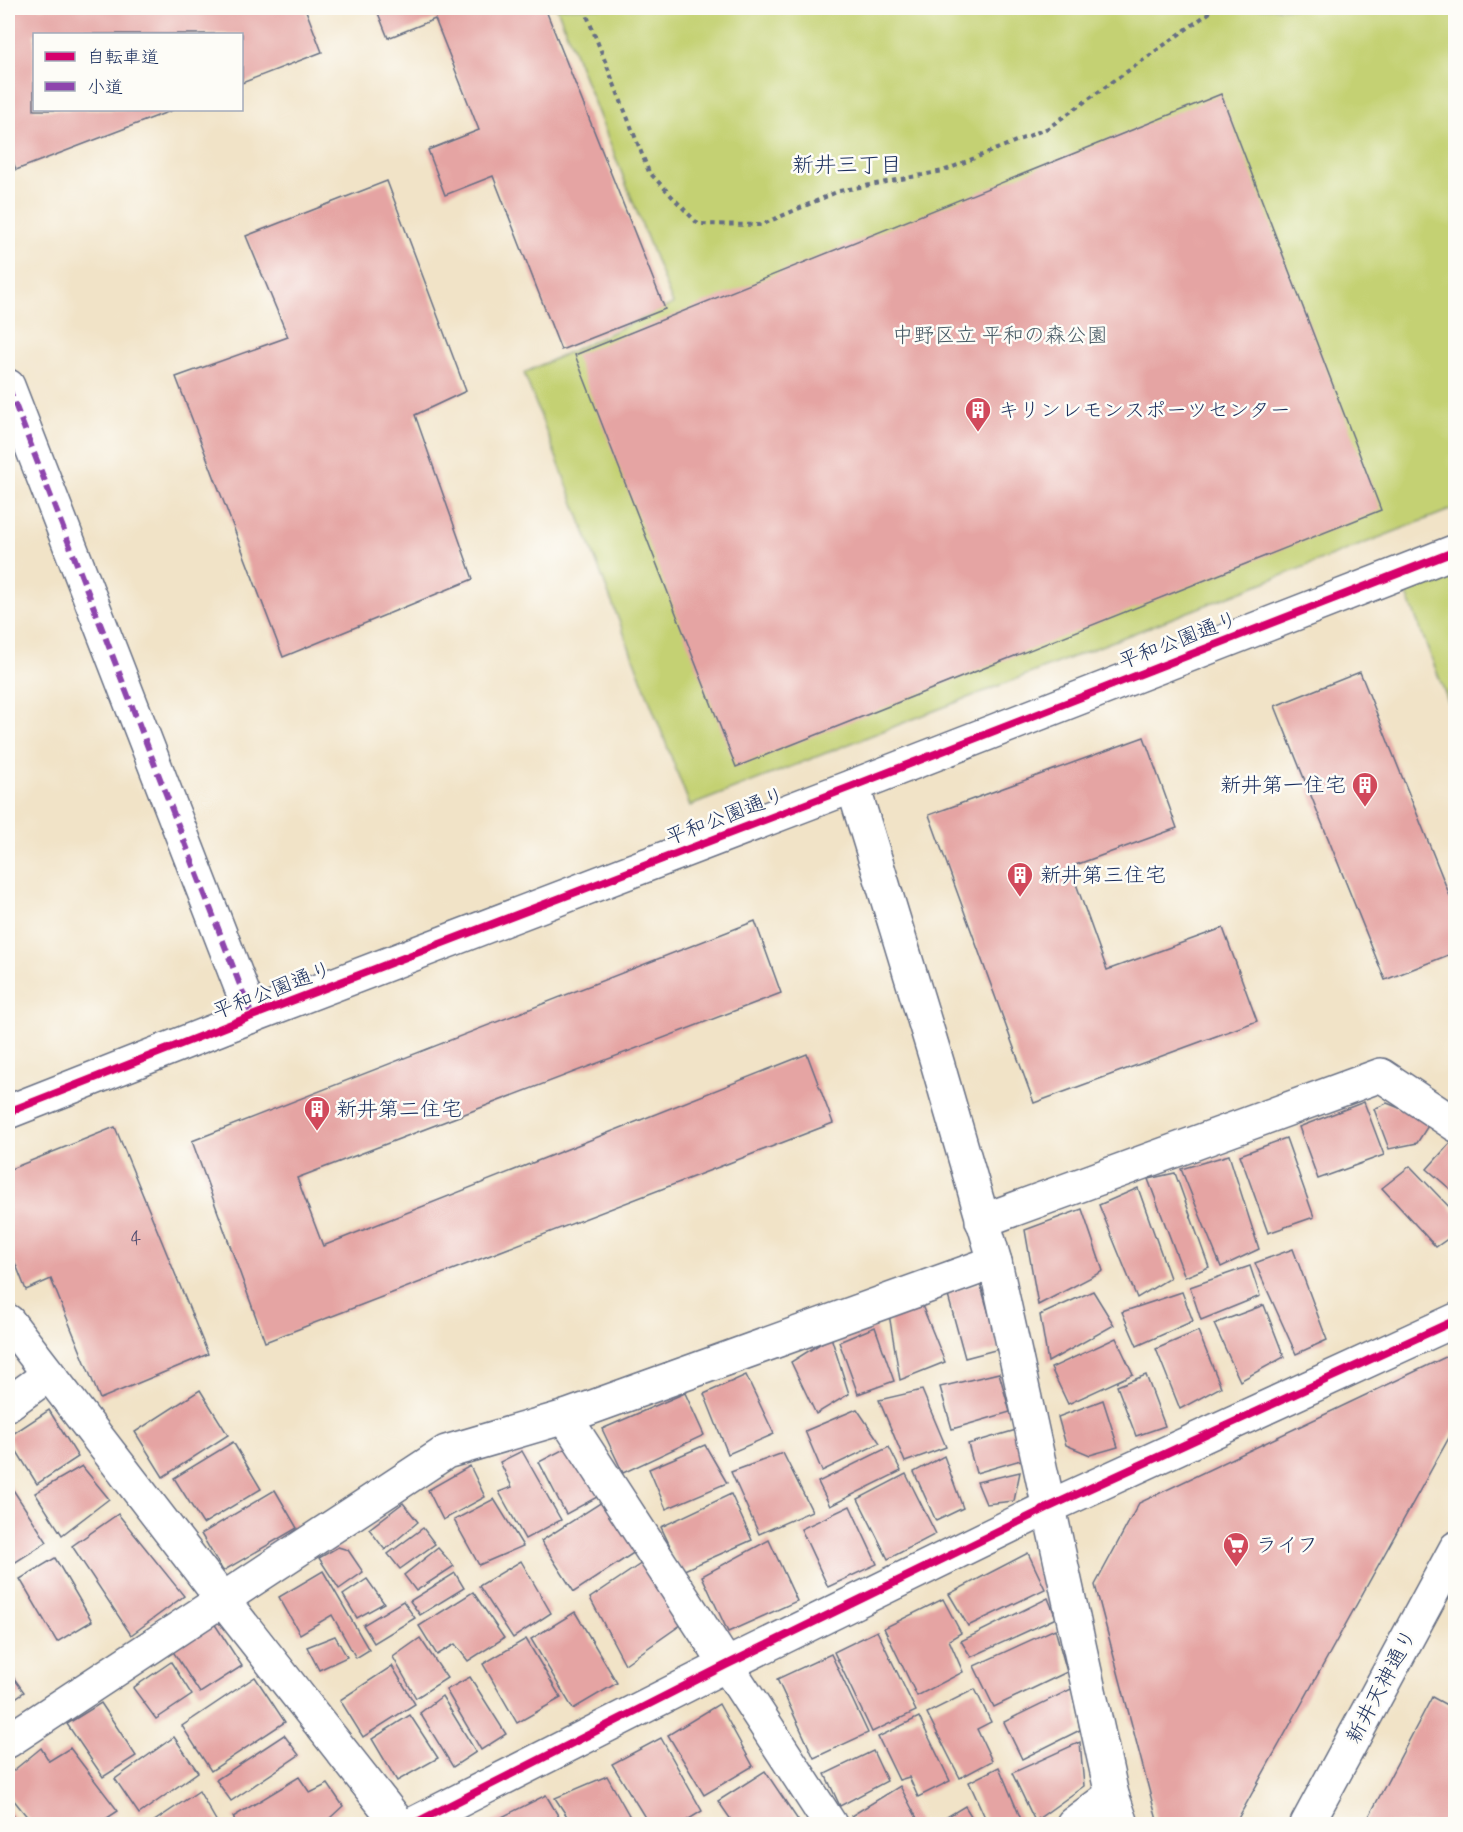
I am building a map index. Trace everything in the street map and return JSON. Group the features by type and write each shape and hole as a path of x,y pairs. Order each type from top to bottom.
{"street":[{"path":"8,386 252,1016"},
{"name":"平和公園通り","path":"8,1112 1455,551"},
{"path":"853,786 995,1262 1117,1810 1073,1824"},
{"path":"982,1221 1381,1075 1455,1125"},
{"path":"8,1741 446,1452 565,1418 995,1262"},
{"path":"413,1824 726,1665 1049,1508 1455,1320"},
{"path":"8,1321 399,1824"},
{"path":"8,1404 48,1375"},
{"path":"565,1418 831,1824"},
{"name":"新井天神通り","path":"1306,1824 1455,1548"}],"path":[{"path":"584,8 649,172 698,224 761,225 839,191 943,171 1048,128 1216,8"}],"green space":[{"name":"中野区立 平和の森公園","path":"557,8 1455,8 1455,508 690,806 524,373 673,304"},
{"path":"1456,574 1455,719 1406,592"}],"building":[{"path":"8,8 305,8 322,52 243,83 243,33 33,33 33,111 170,111 16,170 8,147"},
{"path":"376,8 545,8 665,309 561,350 493,176 445,195 428,150 479,130 435,19 388,38"},
{"name":"キリンレモンスポーツセンター","path":"1221,94 1381,510 736,767 575,355"},
{"path":"387,181 466,391 415,415 473,579 283,657 176,377 288,337 246,236"},
{"name":"新井第一住宅","path":"1360,672 1456,911 1456,952 1385,980 1275,706"},
{"name":"新井第三住宅","path":"1144,737 1177,828 1070,867 1107,970 1223,928 1257,1021 1034,1103 929,815"},
{"name":"新井第二住宅","path":"755,921 781,993 297,1178 323,1246 807,1054 833,1123 265,1342 192,1141"},
{"path":"1364,1102 1384,1155 1318,1179 1299,1127"},
{"path":"1387,1103 1431,1121 1417,1143 1389,1149 1374,1109"},
{"path":"115,1127 208,1354 100,1399 51,1279 26,1290 8,1245 8,1170"},
{"path":"1286,1138 1314,1217 1268,1233 1240,1155"},
{"path":"1453,1140 1456,1142 1456,1194 1427,1169"},
{"path":"1229,1155 1259,1249 1221,1267 1181,1169"},
{"path":"1410,1166 1456,1214 1456,1233 1436,1247 1382,1188"},
{"path":"1175,1173 1209,1267 1185,1277 1148,1179"},
{"path":"1138,1188 1170,1278 1137,1298 1099,1205"},
{"path":"1082,1209 1103,1271 1038,1305 1025,1230"},
{"path":"1293,1249 1327,1340 1296,1354 1255,1263"},
{"path":"1250,1266 1260,1296 1201,1320 1190,1287"},
{"path":"980,1283 999,1349 965,1358 947,1292"},
{"path":"1093,1291 1114,1325 1048,1362 1040,1315"},
{"path":"1182,1292 1193,1321 1137,1346 1122,1312"},
{"path":"921,1303 945,1362 900,1380 889,1314"},
{"path":"1264,1305 1284,1357 1240,1381 1214,1324"},
{"path":"875,1327 894,1381 858,1394 839,1342"},
{"path":"1198,1331 1221,1387 1180,1409 1156,1349"},
{"path":"831,1337 849,1394 816,1414 791,1362"},
{"path":"1116,1338 1133,1374 1068,1404 1051,1368"},
{"path":"1456,1353 1456,1425 1235,1824 1158,1824 1095,1585 1139,1503"},
{"path":"999,1373 1010,1412 952,1429 940,1387"},
{"path":"746,1375 774,1434 728,1454 704,1394"},
{"path":"1146,1375 1165,1426 1136,1436 1117,1386"},
{"path":"200,1390 228,1435 163,1477 135,1432"},
{"path":"922,1390 946,1447 905,1462 879,1400"},
{"path":"685,1393 704,1435 623,1473 602,1429"},
{"path":"1103,1400 1118,1447 1090,1455 1066,1445 1058,1417"},
{"path":"857,1409 880,1443 822,1471 805,1431"},
{"path":"49,1410 78,1457 37,1484 8,1437"},
{"path":"1023,1428 1031,1457 976,1473 968,1444"},
{"path":"233,1442 261,1489 203,1524 174,1478"},
{"path":"705,1445 727,1483 666,1509 649,1469"},
{"path":"570,1446 599,1496 566,1514 539,1462"},
{"path":"889,1447 901,1471 830,1506 818,1482"},
{"path":"522,1451 561,1520 525,1539 499,1492 512,1487 500,1462"},
{"path":"783,1453 812,1511 759,1534 731,1472"},
{"path":"944,1456 963,1508 936,1521 914,1472"},
{"path":"82,1466 109,1499 62,1535 35,1493"},
{"path":"470,1466 485,1497 443,1520 428,1490"},
{"path":"1020,1472 1014,1501 986,1504 977,1482"},
{"path":"906,1474 936,1534 888,1559 858,1499"},
{"path":"8,1482 47,1542 8,1567"},
{"path":"275,1490 297,1528 223,1571 201,1534"},
{"path":"731,1494 752,1540 682,1571 661,1527"},
{"path":"494,1499 523,1546 479,1565 454,1520"},
{"path":"605,1500 638,1550 574,1592 541,1541"},
{"path":"403,1503 418,1522 385,1550 369,1529"},
{"path":"850,1506 877,1564 828,1587 801,1529"},
{"path":"118,1514 184,1596 131,1635 72,1546"},
{"path":"423,1528 435,1544 400,1569 388,1554"},
{"path":"769,1540 797,1601 728,1632 702,1576"},
{"path":"338,1547 348,1550 363,1572 339,1589 319,1558"},
{"path":"438,1548 454,1566 416,1591 404,1575"},
{"path":"1028,1553 1045,1589 968,1626 949,1594"},
{"path":"55,1558 92,1621 57,1642 20,1579"},
{"path":"521,1561 551,1613 513,1638 479,1586"},
{"path":"645,1561 682,1624 625,1664 590,1598"},
{"path":"323,1571 369,1650 356,1658 332,1615 300,1634 279,1597"},
{"path":"455,1573 464,1588 420,1615 410,1601"},
{"path":"367,1579 384,1603 357,1618 343,1595"},
{"path":"473,1592 504,1638 468,1661 455,1644 437,1655 419,1626"},
{"path":"1048,1598 1056,1618 971,1657 961,1641"},
{"path":"943,1599 961,1633 949,1640 963,1672 917,1696 884,1628"},
{"path":"403,1601 415,1618 374,1643 363,1625"},
{"path":"575,1612 617,1683 573,1709 531,1639"},
{"path":"214,1623 242,1666 200,1693 172,1650"},
{"path":"1055,1629 1067,1672 994,1707 974,1666"},
{"path":"877,1631 916,1711 872,1732 834,1652"},
{"path":"335,1636 347,1657 319,1670 307,1647"},
{"path":"420,1638 447,1678 416,1698 393,1657"},
{"path":"526,1639 561,1698 517,1723 483,1664"},
{"path":"831,1654 868,1733 814,1758 777,1679"},
{"path":"171,1662 192,1695 156,1719 133,1688"},
{"path":"392,1666 415,1704 363,1737 340,1700"},
{"path":"8,1670 24,1692 8,1703"},
{"path":"255,1677 285,1722 211,1771 182,1726"},
{"path":"470,1677 506,1734 481,1750 446,1690"},
{"path":"1073,1688 1080,1730 1022,1759 1004,1722"},
{"path":"975,1689 991,1722 977,1729 992,1761 960,1778 927,1713"},
{"path":"442,1696 476,1752 453,1767 420,1713"},
{"path":"1432,1697 1456,1710 1456,1824 1365,1824"},
{"path":"101,1703 136,1756 103,1777 67,1724"},
{"path":"719,1704 753,1766 704,1795 668,1735"},
{"path":"410,1715 438,1758 397,1781 372,1739"},
{"path":"919,1717 950,1781 918,1797 909,1777 899,1780 878,1737"},
{"path":"284,1735 299,1755 231,1801 216,1780"},
{"path":"174,1737 198,1772 139,1814 115,1779"},
{"path":"661,1738 702,1811 681,1824 649,1824 612,1764"},
{"path":"1080,1742 1084,1786 1035,1821 1012,1773"},
{"path":"41,1748 49,1761 70,1748 118,1811 98,1824 33,1824 8,1793 8,1775"},
{"path":"873,1751 887,1781 840,1806 825,1774"},
{"path":"999,1767 1023,1824 988,1824 969,1782"},
{"path":"765,1771 798,1820 792,1824 734,1824 718,1801"},
{"path":"607,1776 634,1824 572,1824 555,1798"},
{"path":"299,1777 310,1793 328,1784 343,1806 330,1818 335,1824 237,1824 233,1817"},
{"path":"900,1786 920,1824 857,1824 851,1816"},
{"path":"199,1791 218,1824 150,1824"},
{"path":"546,1795 563,1824 488,1824"},
{"path":"965,1806 976,1824 935,1824"},
{"path":"8,1808 19,1824 8,1824"}],"marked path":[{"path":"8,386 252,1016"}],"cycle path":[{"path":"8,1112 1456,551"},
{"path":"413,1824 726,1665 1049,1507 1456,1320"}],"place":[{"name":"キリンレモンスポーツセンター","path":"978,433"},
{"name":"新井第一住宅","path":"1365,808"},
{"name":"新井第三住宅","path":"1020,898"},
{"name":"新井第二住宅","path":"317,1132"},
{"name":"ライフ","path":"1236,1568"}],"district":[{"name":"新井三丁目","path":"847,164"}]}
